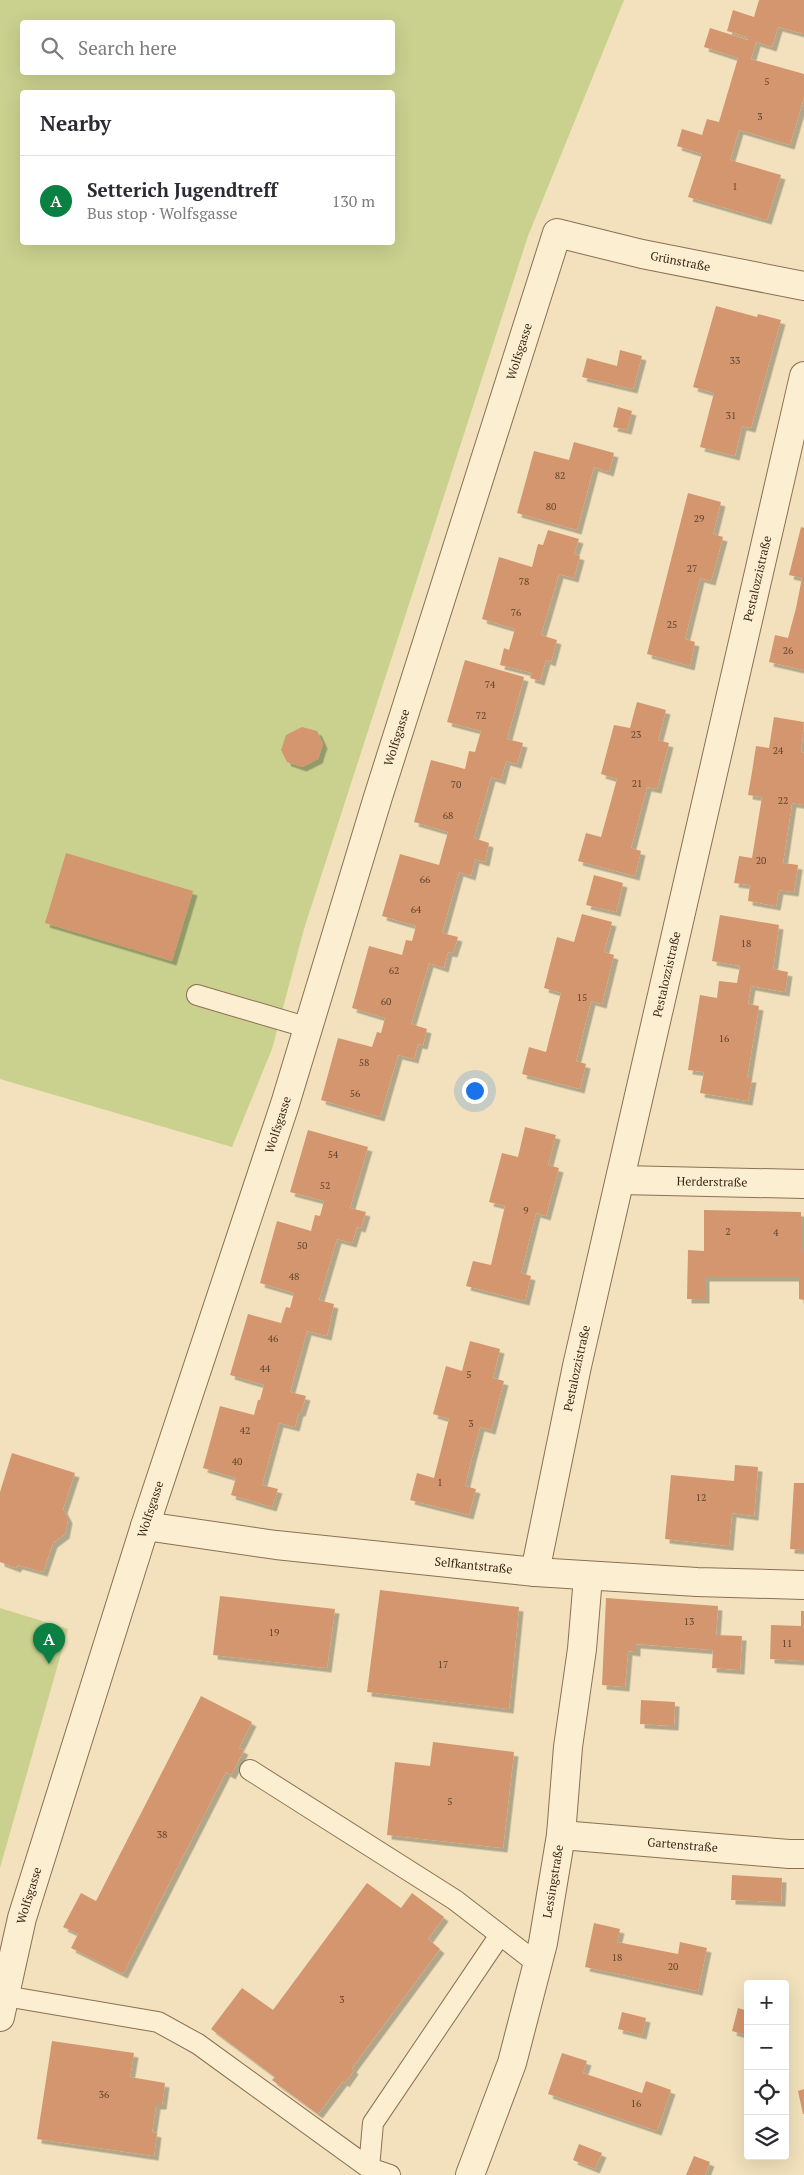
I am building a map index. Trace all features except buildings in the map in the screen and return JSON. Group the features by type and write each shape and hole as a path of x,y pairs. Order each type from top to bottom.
{"street":[{"name":"Grünstraße","path":"557,233 642,254 804,286"},
{"name":"Wolfsgasse","path":"2,2007 22,1918 145,1526 309,1028 378,797 557,233"},
{"name":"Pestalozzistraße","path":"535,1572 577,1366 688,875 804,376"},
{"name":"Herderstraße","path":"620,1180 804,1184"},
{"name":"Selfkantstraße","path":"145,1526 276,1545 588,1577 804,1585"},
{"name":"Lessingstraße","path":"470,2175 512,2063 544,1944 561,1835 568,1747 582,1649 588,1577"},
{"name":"Gartenstraße","path":"561,1835 770,1853 804,1854"}],"lane":[{"path":"197,995 309,1028"},
{"path":"250,1770 455,1900 538,1964"},
{"path":"369,2168 373,2123 500,1935"},
{"path":"2,2007 158,2022 198,2044 369,2168 390,2175"}],"green space":[{"path":"0,0 624,0 528,236 304,929 272,1049 232,1147 0,1079"},
{"path":"0,1608 68,1629 0,1868"}],"place":[{"name":"Setterich Jugendtreff","path":"49,1664"}]}
